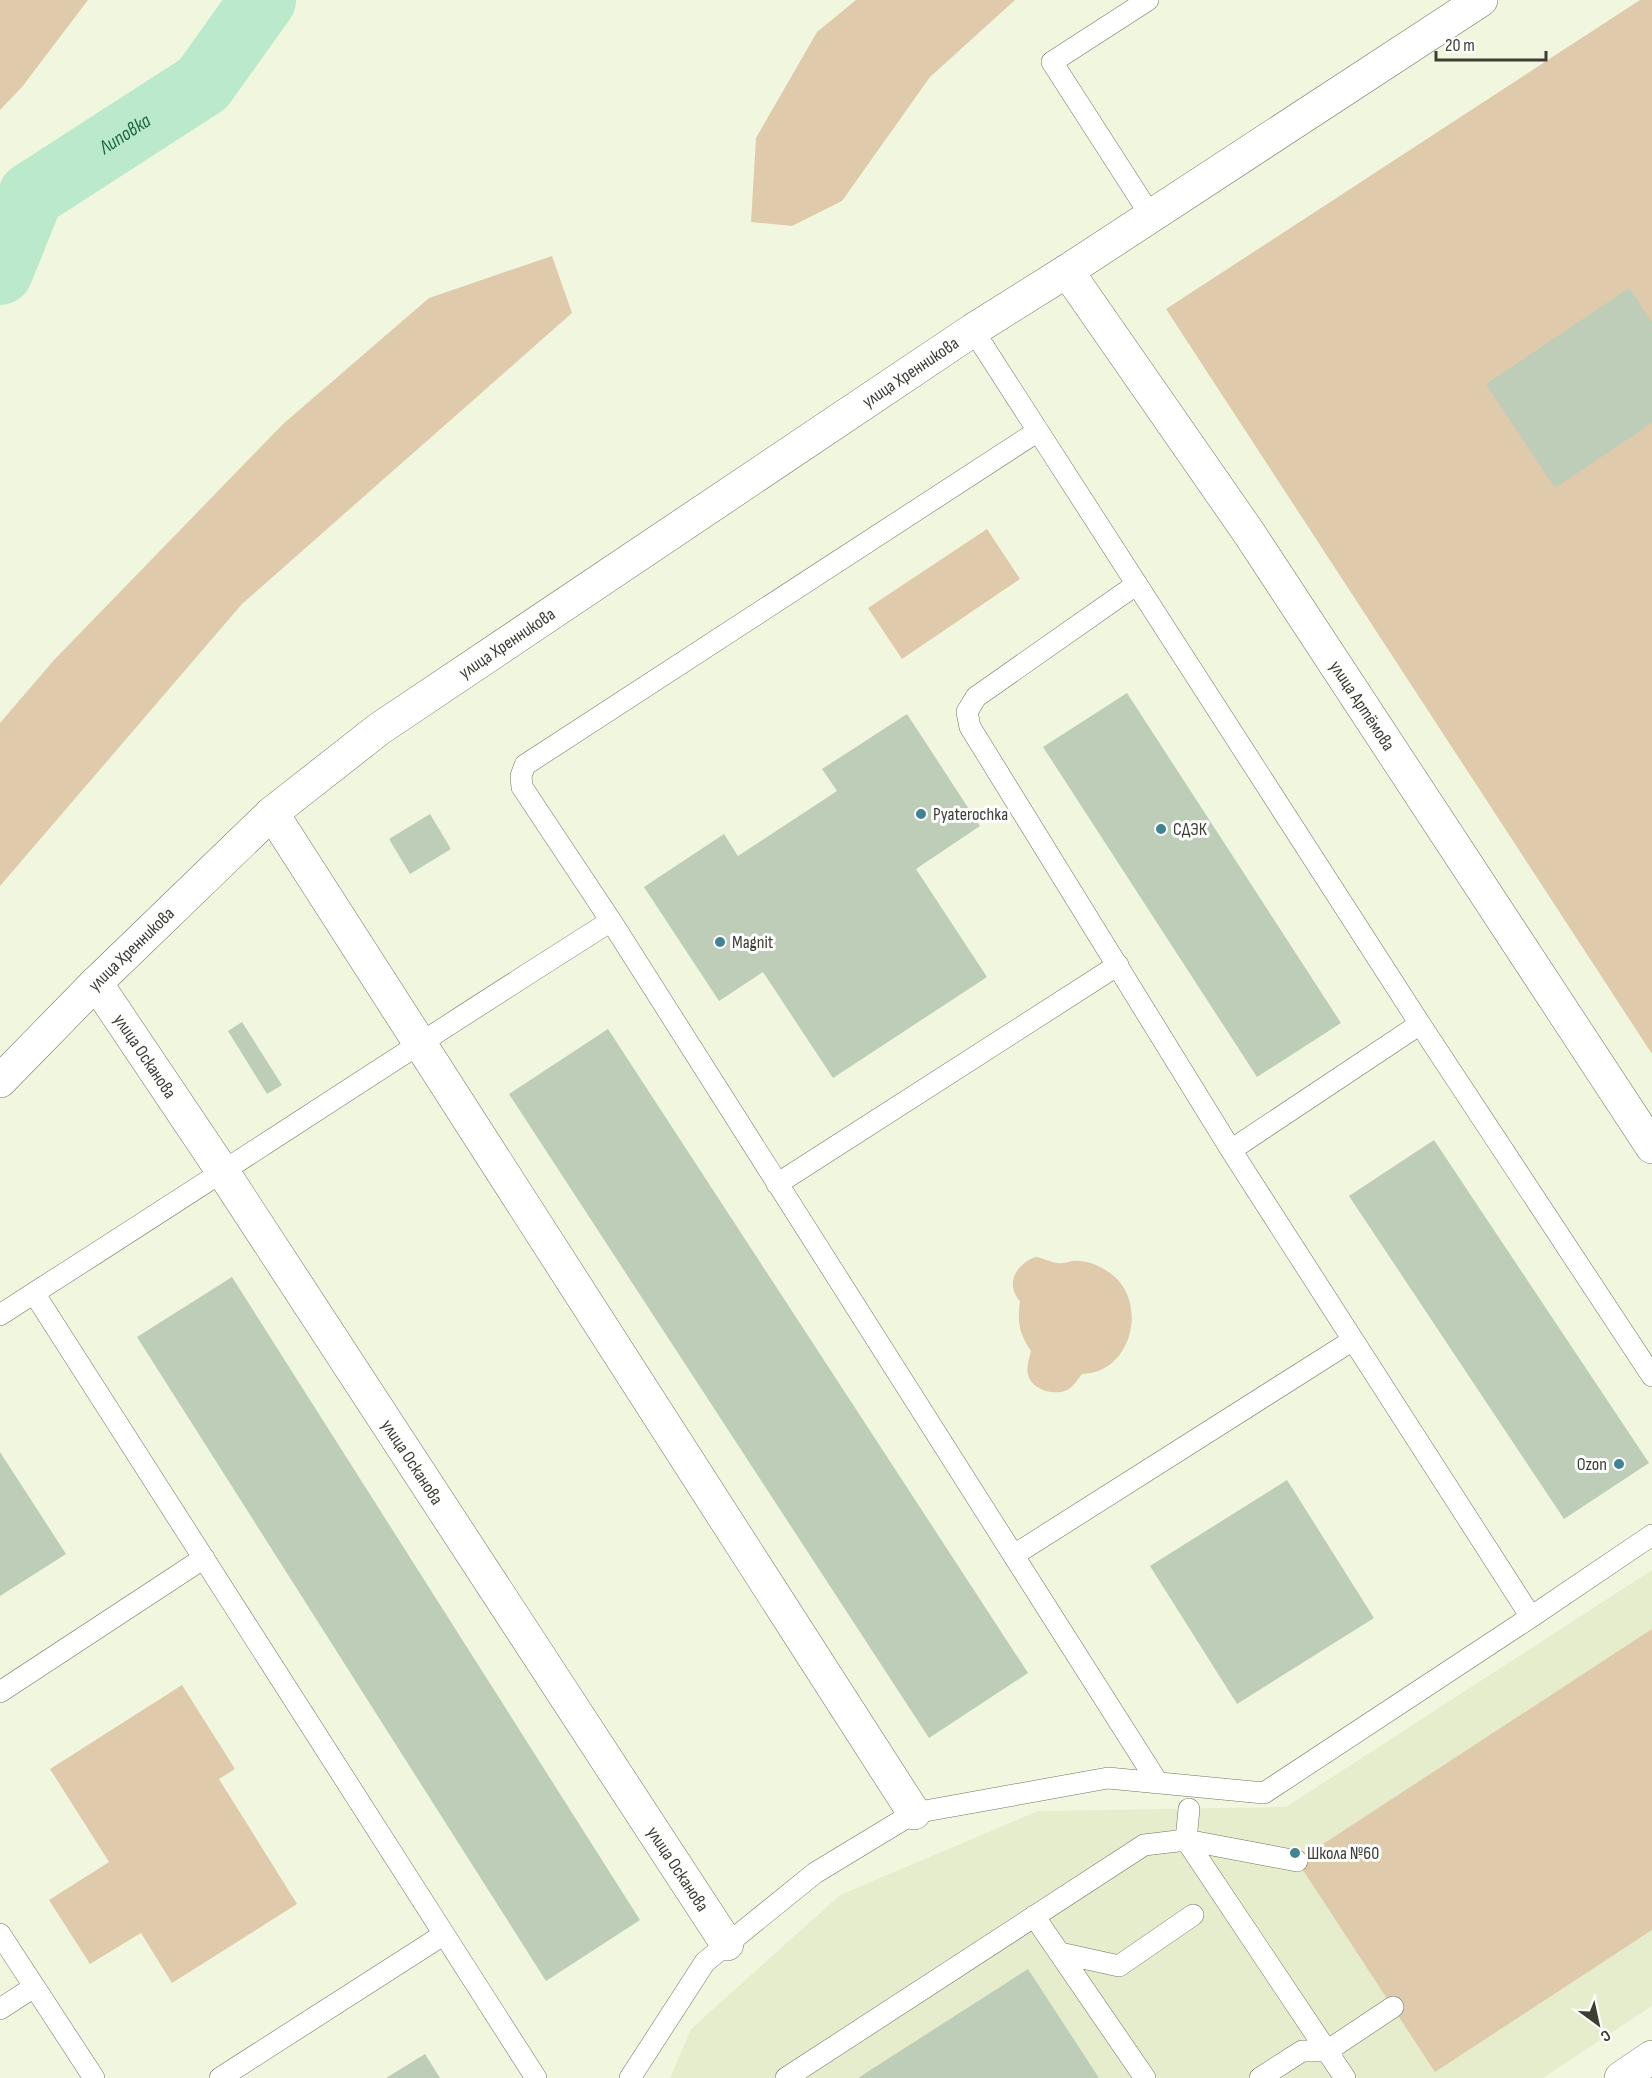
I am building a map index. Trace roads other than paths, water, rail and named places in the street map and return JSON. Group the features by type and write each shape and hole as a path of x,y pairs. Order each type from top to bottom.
{"street":[{"name":"улица Хренникова","path":"0,1082 96,983 272,813 379,729 973,330 1481,0"},
{"name":"улица Артёмова","path":"1067,271 1249,533 1652,1147"},
{"path":"272,813 914,1813"},
{"name":"улица Осканова","path":"96,983 223,1172 727,1944"},
{"path":"1621,2078 1652,2057"}],"lane":[{"path":"1148,0 1052,62 1151,216"},
{"path":"973,330 1420,1024 1652,1376"},
{"path":"1038,430 525,765 521,776 522,787 611,921 1158,1783"},
{"path":"1137,584 976,698 967,712 970,727 1231,1150 1531,1617"},
{"path":"0,1315 418,1043 611,921"},
{"path":"777,1184 1118,965"},
{"path":"1231,1150 1420,1024"},
{"path":"34,1293 536,2078"},
{"path":"1014,1555 1353,1340"},
{"path":"630,2078 705,1962 815,1873 914,1813 1108,1778 1264,1793 1652,1535"},
{"path":"0,1692 204,1558"},
{"path":"1189,1809 1186,1840 1345,2078"},
{"path":"786,2078 1144,1845 1186,1840 1298,1861"},
{"path":"1035,1916 1145,2078"},
{"path":"1060,1953 1119,1966 1193,1916"},
{"path":"0,1934 94,2078"},
{"path":"220,2078 443,1935"},
{"path":"0,2009 34,1987"},
{"path":"1260,2078 1302,2051 1327,2051 1393,2007"}],"waterway":[{"name":"Липовка","path":"0,272 31,195 203,84 263,0"}],"place":[{"name":"Pyaterochka","path":"921,814"},
{"name":"СДЭК","path":"1161,829"},
{"name":"Magnit","path":"720,942"},
{"name":"Ozon","path":"1619,1464"},
{"name":"Школа №60","path":"1295,1853"}]}
